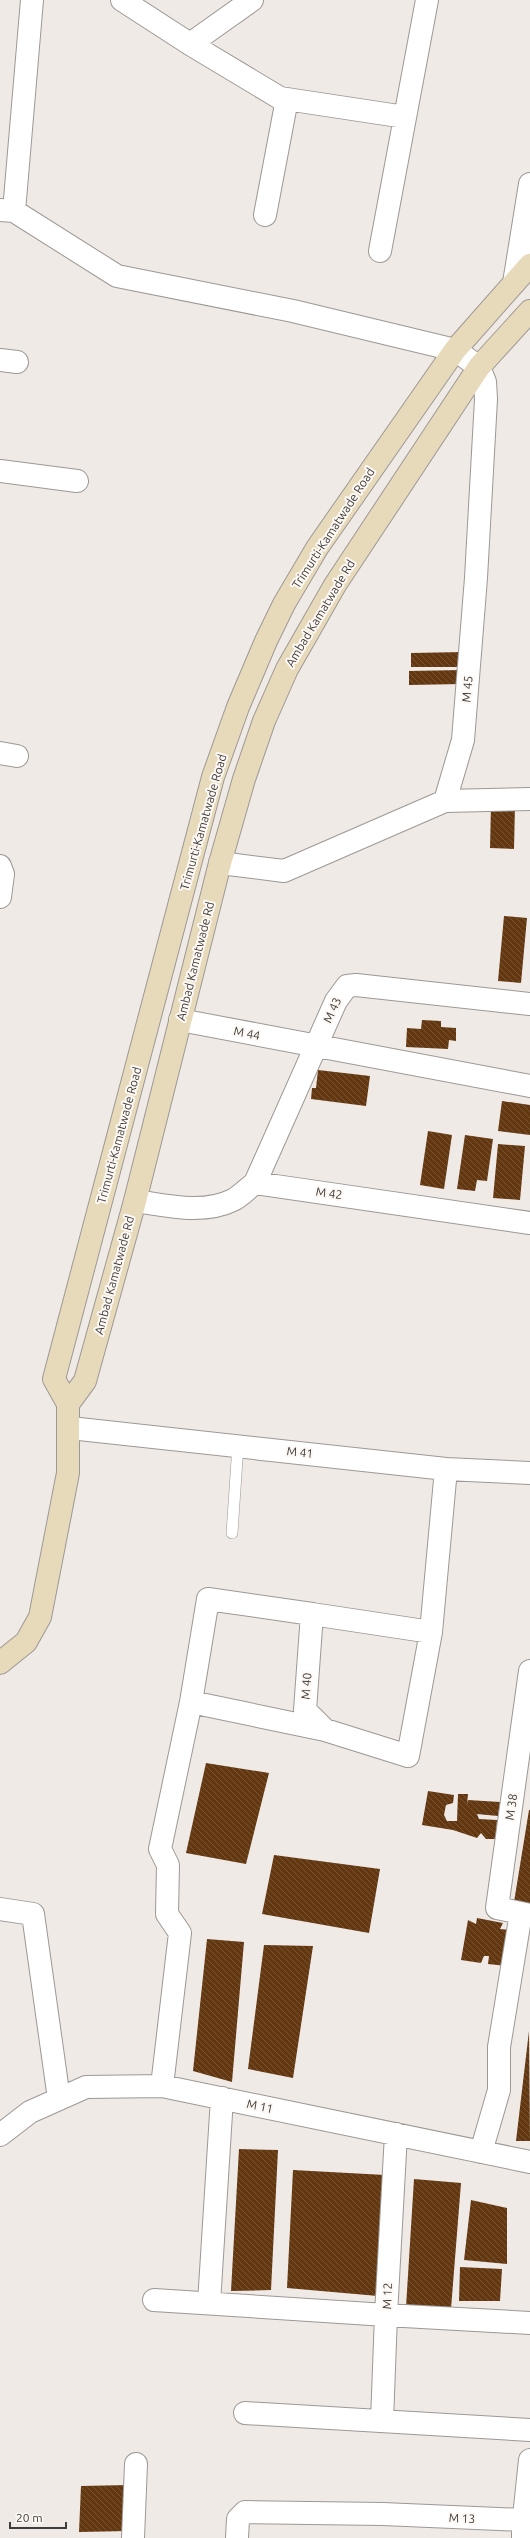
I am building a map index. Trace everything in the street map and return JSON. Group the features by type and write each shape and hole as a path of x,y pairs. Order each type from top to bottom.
{"street":[{"path":"32,0 7,210 117,276 293,311 455,350 479,367"},
{"path":"122,0 190,44 280,98 405,117"},
{"path":"190,44 252,0"},
{"path":"380,251 427,0"},
{"path":"265,215 287,99"},
{"path":"514,283 530,184"},
{"name":"Trimurti-Kamatwade Road","path":"68,1404 54,1379 213,778 238,707 284,604 318,548 455,350 530,265"},
{"name":"Ambad Kamatwade Rd","path":"68,1404 85,1381 135,1201 220,862 246,772 264,721 287,669 335,585 479,367 530,311"},
{"name":"M 45","path":"445,801 462,740 475,593 486,399 485,382 479,367"},
{"path":"0,471 77,481"},
{"path":"220,862 284,871 445,801 530,799"},
{"path":"0,866 3,874 0,896"},
{"name":"M 43","path":"255,1183 340,992 347,986 356,985 530,1004"},
{"name":"M 44","path":"180,1020 530,1086"},
{"path":"135,1201 180,1208 211,1206 233,1200 255,1183"},
{"name":"M 42","path":"255,1183 530,1223"},
{"path":"0,1663 26,1642 40,1616 68,1473 70,1428 68,1404"},
{"name":"M 41","path":"70,1428 238,1445 446,1469 530,1474"},
{"name":"M 40","path":"312,1614 305,1710 325,1730 408,1756 431,1632 446,1469"},
{"path":"162,2086 180,1933 167,1914 168,1865 160,1849 191,1702 208,1599 431,1632"},
{"name":"M 38","path":"525,1914 497,1908 524,1754 530,1671"},
{"path":"191,1702 325,1730"},
{"path":"0,1909 33,1914 59,2099"},
{"path":"481,2152 499,2090 499,2047 525,1914"},
{"name":"M 11","path":"0,2134 30,2112 86,2087 162,2086 530,2162"},
{"path":"209,2303 222,2098"},
{"name":"M 12","path":"396,2134 386,2315 530,2323"},
{"path":"154,2300 386,2315 382,2421"},
{"path":"245,2413 530,2430"},
{"path":"523,2532 530,2460"},
{"path":"133,2538 136,2464"},
{"name":"M 13","path":"236,2538 238,2519 245,2512 383,2514 523,2520 523,2532"}],"lane":[{"path":"232,1533 238,1445"}],"building":[{"path":"464,652 464,667 411,667 411,653"},
{"path":"462,670 462,684 409,685 409,671"},
{"path":"491,805 515,805 514,849 490,848"},
{"path":"504,916 527,918 521,983 498,981"},
{"path":"422,1020 441,1021 441,1027 456,1028 456,1041 449,1040 448,1049 406,1047 407,1028 421,1029"},
{"path":"318,1070 370,1076 366,1106 311,1099 312,1088 316,1088"},
{"path":"502,1101 530,1105 530,1135 498,1131"},
{"path":"428,1131 452,1135 444,1189 420,1185"},
{"path":"465,1135 493,1139 487,1181 477,1180 475,1191 457,1189"},
{"path":"498,1144 525,1146 520,1200 493,1198"},
{"path":"206,1763 269,1773 246,1864 186,1853"},
{"path":"428,1791 454,1795 453,1803 446,1805 444,1815 447,1821 457,1821 458,1794 468,1794 467,1805 468,1800 500,1802 498,1816 477,1814 479,1819 497,1820 496,1839 486,1839 481,1833 477,1838 453,1830 422,1825"},
{"path":"530,1810 530,1905 514,1902"},
{"path":"274,1855 380,1869 369,1933 262,1914"},
{"path":"477,1918 503,1923 500,1929 510,1930 507,1966 488,1964 489,1956 484,1956 481,1963 461,1960 468,1920 476,1924"},
{"path":"207,1939 244,1942 232,2082 193,2071"},
{"path":"264,1945 313,1946 293,2078 248,2069"},
{"path":"529,2031 530,2141 516,2141"},
{"path":"239,2149 278,2150 271,2290 231,2291"},
{"path":"293,2170 385,2175 378,2296 287,2288"},
{"path":"414,2179 461,2183 451,2309 406,2307"},
{"path":"471,2200 507,2208 507,2264 464,2260"},
{"path":"460,2267 502,2269 500,2301 459,2301"},
{"path":"128,2485 128,2531 79,2532 81,2486"}]}
